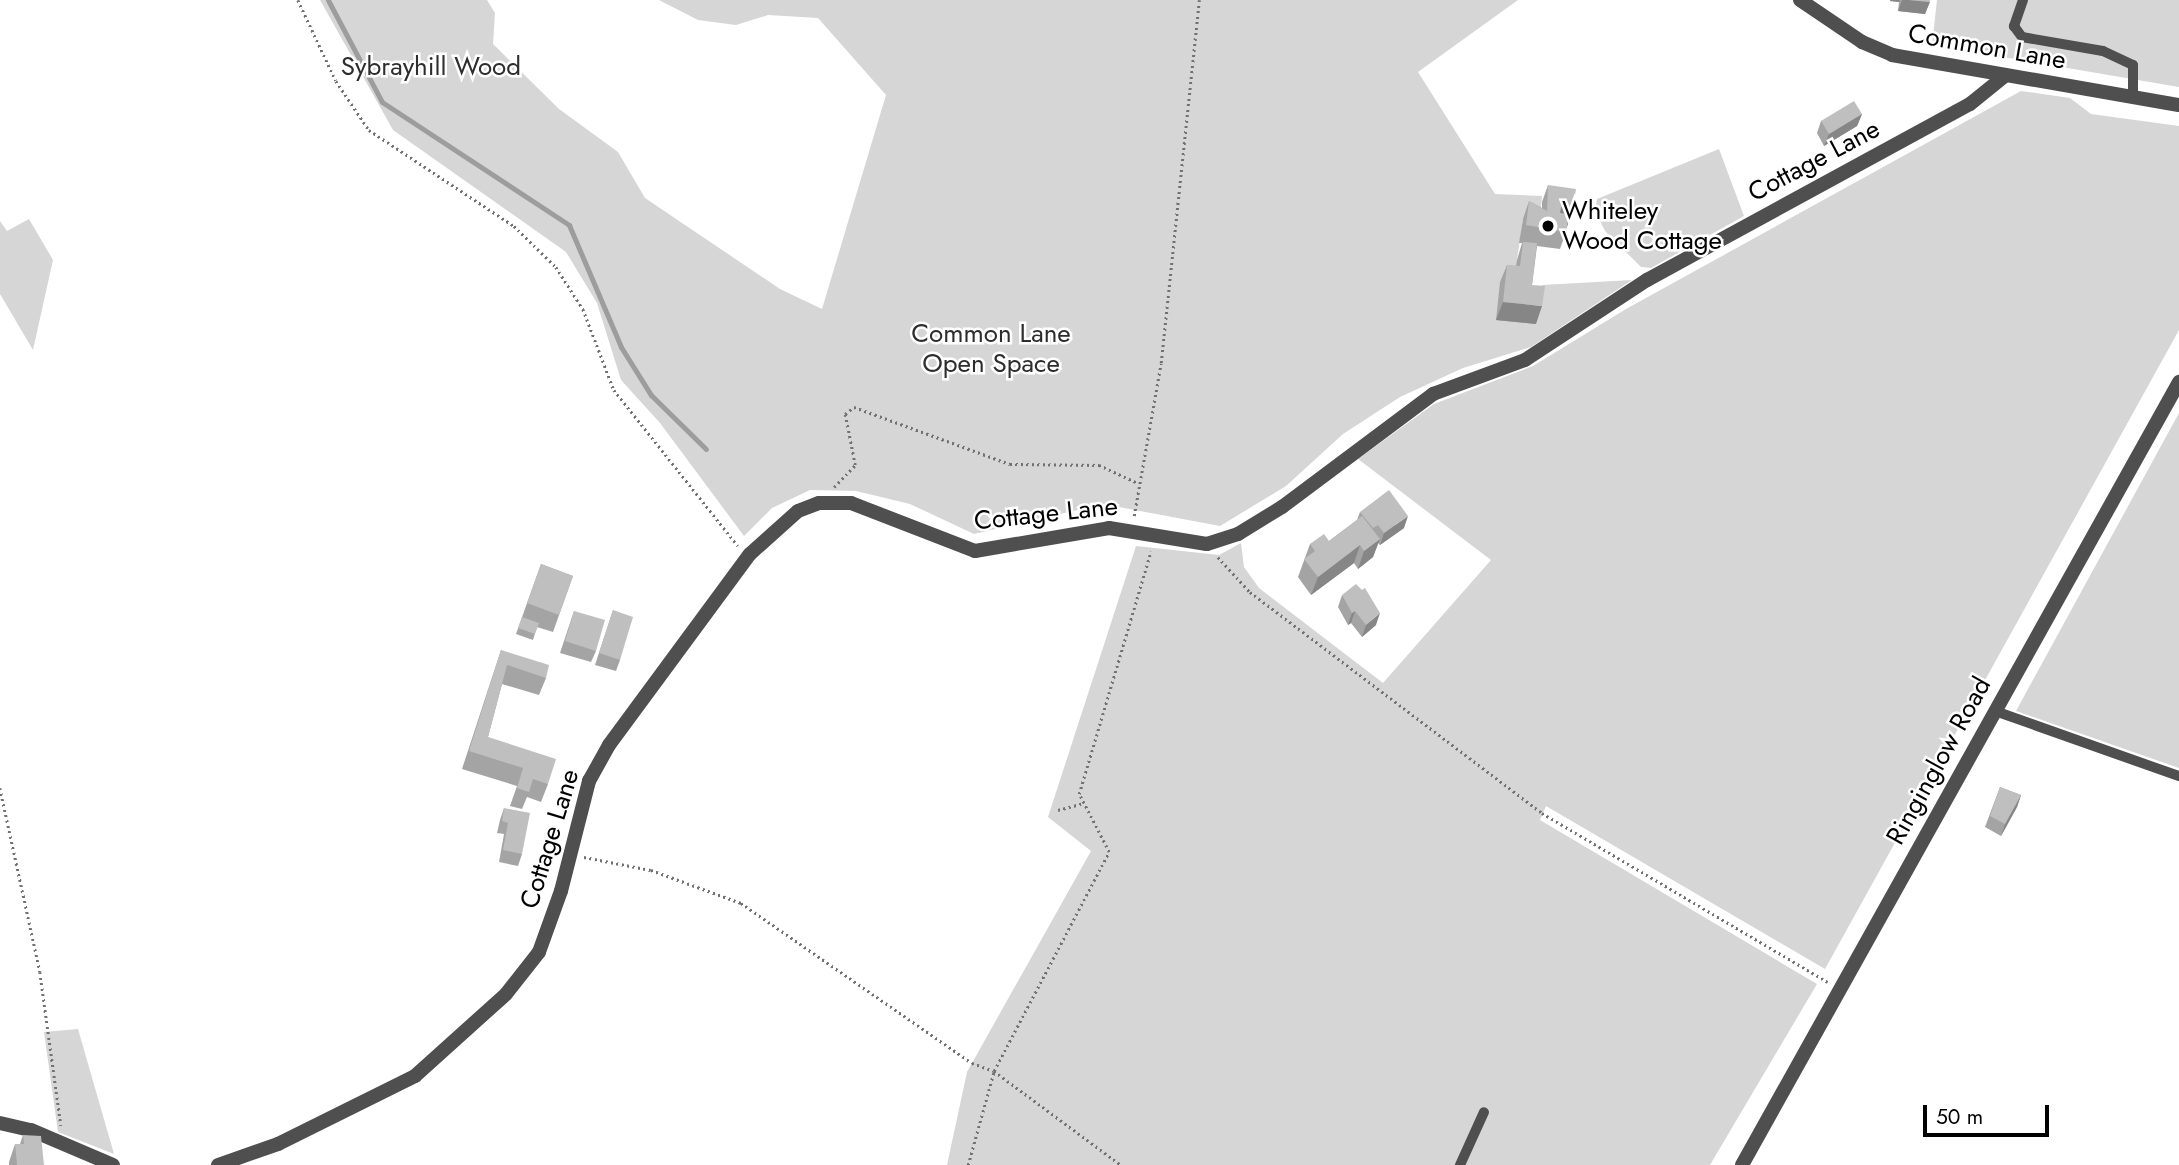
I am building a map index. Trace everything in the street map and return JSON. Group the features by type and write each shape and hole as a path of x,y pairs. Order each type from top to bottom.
{"street":[{"name":"Common Lane","path":"1800,0 1862,42 1892,55 2179,106"},
{"name":"Cottage Lane","path":"218,1165 278,1144 352,1110 415,1076 463,1037 506,994 539,952 570,857 589,781 609,745 750,554 774,528 819,503 850,503 975,551 1076,530 1132,530 1207,544 1238,534 1282,507 1433,394 1525,360 1647,280 1970,104 2006,75"},
{"name":"Ringinglow Road","path":"1742,1165 2179,382"},
{"path":"0,1123 60,1143 113,1165"}],"lane":[{"path":"2022,0 2014,26 2022,37 2103,51 2133,65 2133,97"},
{"path":"1995,711 2179,776"},
{"path":"1460,1165 1485,1112"}],"path":[{"path":"298,0 336,81 369,130 514,226 556,267 583,309 614,390 737,545 750,554"},
{"path":"1132,530 1138,483 1161,363 1199,0"},
{"path":"819,503 855,465 845,414 855,407 1010,464 1099,465 1138,483"},
{"path":"968,1165 994,1071 1109,852 1081,804 1079,794 1154,534"},
{"path":"1207,544 1250,592 1542,813 1840,989"},
{"path":"0,788 40,972 60,1143"},
{"path":"1058,810 1081,804"},
{"path":"570,857 651,870 741,903 972,1063 994,1071 1121,1165"}],"green space":[{"path":"320,0 487,0 495,13 493,44 559,109 618,152 645,198 780,289 822,309 886,95 818,18 768,15 736,25 698,20 659,0 1518,0 1418,72 1495,194 1542,196 1540,218 1523,219 1517,260 1538,304 1542,285 1632,280 1531,347 1463,368 1400,397 1343,434 1286,486 1220,526 1103,504 974,534 910,504 856,491 810,490 772,508 744,536 660,423 621,380 597,303 566,252 393,130"},
{"path":"1937,0 2179,0 2179,87 1932,45"},
{"path":"2021,91 2070,98 2091,114 2179,126 2179,330 1825,969 1546,806 1540,820 1817,984 1710,1165 947,1165 967,1072 1091,851 1048,817 1136,546 1219,555 1241,543 1244,567 1259,588 1383,683 1491,560 1358,459 1434,404 1533,366 1626,309"},
{"path":"1719,149 1744,216 1651,268 1641,267 1605,231 1595,211 1597,199"},
{"path":"29,219 53,260 33,350 0,294 0,221 7,231"},
{"path":"2179,413 2179,768 2016,711"},
{"path":"78,1029 114,1154 58,1132 44,1032"}],"building":[{"path":"1854,101 1862,114 1829,134 1821,121"},
{"path":"1548,185 1576,189 1573,209 1561,207 1560,213 1569,214 1566,232 1526,225 1529,201 1547,211"},
{"path":"1523,242 1537,243 1532,285 1545,286 1542,306 1503,302 1507,265 1520,266"},
{"path":"1389,490 1408,516 1384,533 1378,525 1373,528 1360,512"},
{"path":"1362,516 1380,539 1364,551 1360,545 1318,577 1304,559 1315,551 1310,544 1324,534 1329,541"},
{"path":"541,564 573,576 559,615 527,603"},
{"path":"1356,584 1362,590 1365,588 1380,613 1366,625 1355,611 1352,613 1342,595"},
{"path":"613,610 633,617 620,660 599,653"},
{"path":"574,611 605,620 596,651 565,641"},
{"path":"522,617 539,623 535,634 518,628"},
{"path":"501,650 549,665 546,678 507,665 488,737 556,759 548,784 533,779 529,792 517,788 523,768 469,751"},
{"path":"2000,787 2021,795 2005,824 1990,816"},
{"path":"504,808 530,813 522,854 503,850 508,823 502,821"},
{"path":"23,1135 41,1136 44,1165 17,1165 15,1144 24,1144"}],"waterway":[{"path":"328,0 382,102 569,225 621,347 651,395 706,449"}],"place":[{"name":"Whiteley Wood Cottage","path":"1548,226"}],"park label":[{"name":"Sybrayhill Wood","path":"431,67"},
{"name":"Common Lane Open Space","path":"991,349"}]}
